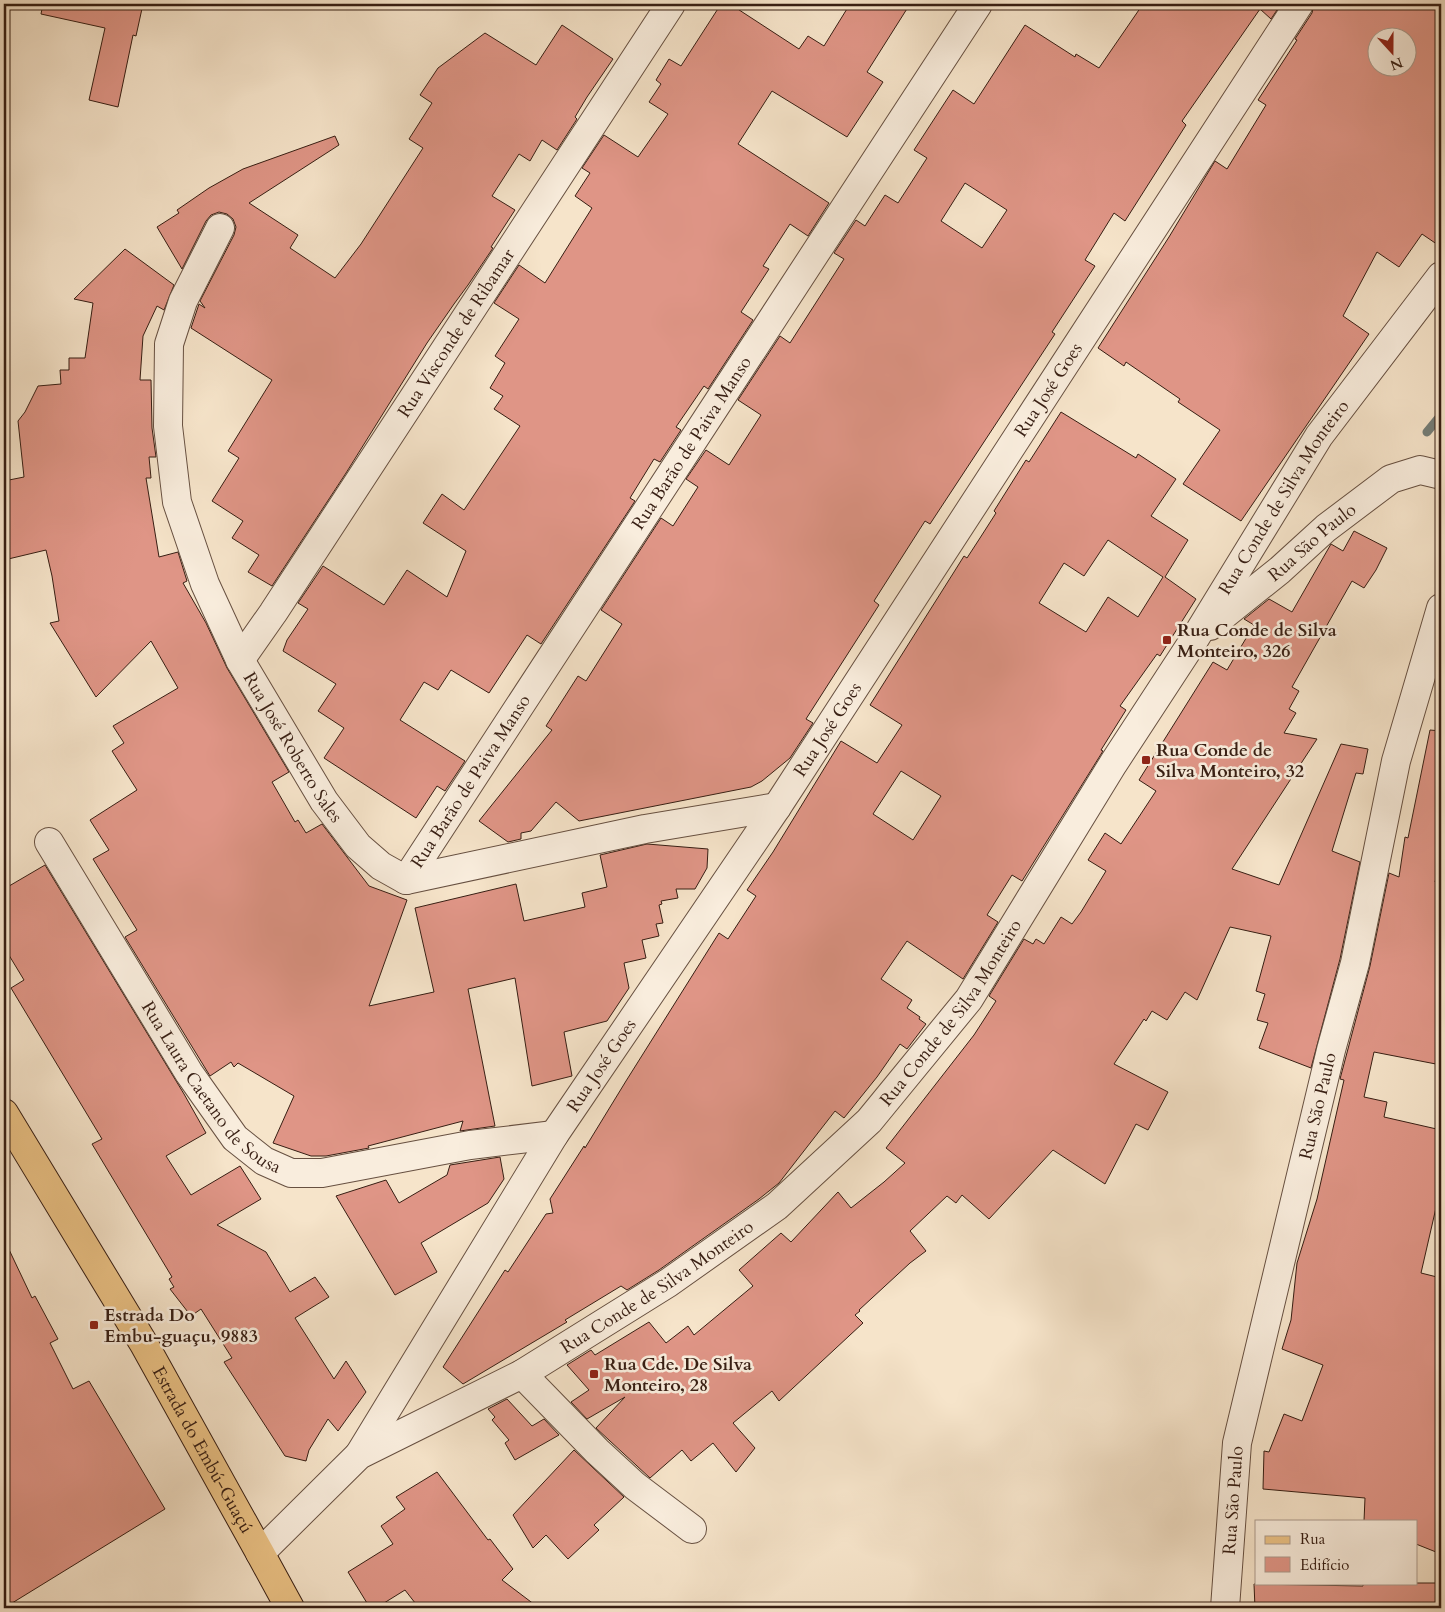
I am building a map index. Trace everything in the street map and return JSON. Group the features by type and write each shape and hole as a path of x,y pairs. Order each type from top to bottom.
{"main road":[{"name":"Estrada do Embú-Guaçú","path":"4,1113 144,1344 290,1608"}],"street":[{"name":"Rua Visconde de Ribamar","path":"240,660 273,613 671,4"},
{"name":"Rua Barão de Paiva Manso","path":"406,880 978,4"},
{"name":"Rua José Goes","path":"358,1455 554,1135 777,807 1299,4"},
{"name":"Rua José Roberto Sales","path":"220,228 183,301 169,344 168,426 177,502 205,584 240,660 324,801 358,846 381,866 406,880"},
{"name":"Rua Conde de Silva Monteiro","path":"260,1553 358,1455 522,1374 668,1282 777,1206 869,1121 969,999 1113,764 1194,640 1318,436 1441,276"},
{"name":"Rua São Paulo","path":"1194,640 1280,570 1326,528 1391,479 1420,470 1441,475"},
{"name":"Rua São Paulo","path":"1225,1608 1237,1443 1331,1050 1355,963 1396,760 1441,608"},
{"path":"406,880 645,829 777,807"},
{"name":"Rua Laura Caetano de Sousa","path":"49,842 188,1073 235,1138 264,1161 291,1173 322,1174 470,1145 554,1135"},
{"path":"522,1374 597,1452 635,1486 692,1529"}],"building":[{"path":"43,4 143,4 136,36 133,35 118,107 89,100 105,28 41,14"},
{"path":"721,4 730,4 799,49 808,36 824,46 850,4 910,4 867,72 883,82 847,137 772,91 738,144 829,203 808,236 790,224 763,266 769,269 741,312 753,320 708,389 704,386 676,427 681,430 660,462 654,459 630,498 635,501 541,644 527,635 489,693 451,670 438,690 424,682 400,720 465,761 445,791 437,786 416,818 324,758 344,728 318,711 336,684 283,651 287,640 308,609 298,603 323,566 384,605 407,570 447,597 466,551 423,523 442,494 464,510 520,426 494,409 503,396 490,388 505,363 495,356 519,319 494,303 519,265 545,283 592,208 575,196 590,173 582,168 604,135 638,157 668,114 649,102 661,84 656,80 669,59 681,66"},
{"path":"1143,4 1281,4 1271,19 1260,9 1182,121 1186,125 1125,221 1114,213 1085,260 1095,266 1052,332 1055,334 930,524 925,521 874,601 879,605 806,719 813,723 790,758 762,781 751,787 579,821 556,802 531,831 521,833 521,839 508,842 479,821 552,730 546,726 578,676 586,681 622,624 601,610 661,518 673,526 698,487 686,479 706,450 729,465 761,415 738,400 780,336 790,343 844,259 834,253 856,220 865,226 885,195 898,203 927,158 914,150 953,90 974,104 1025,25 1075,57 1076,54 1099,68","holes":["965,183 1007,210 982,248 941,221"]},
{"path":"1314,4 1441,4 1441,247 1422,234 1399,267 1377,252 1343,316 1369,334 1241,521 1183,484 1220,430 1178,402 1180,399 1126,362 1124,366 1098,348 1215,161 1227,169 1266,105 1258,100 1297,40 1295,39 1312,13"},
{"path":"562,25 613,59 587,97 575,117 577,119 557,150 542,140 530,161 519,154 492,196 515,210 491,247 493,248 427,343 346,473 272,586 248,572 259,555 232,538 243,521 212,501 239,458 228,451 272,380 191,328 199,304 205,308 200,301 234,235 236,227 233,219 227,214 219,212 211,215 206,221 182,269 157,227 179,213 177,210 209,188 243,169 335,136 339,145 249,203 298,235 290,248 335,278 361,244 423,148 409,139 432,103 420,95 438,68 485,33 536,65"},
{"path":"125,249 174,285 164,310 157,306 143,336 140,380 151,380 152,428 156,457 149,457 151,478 146,478 159,557 178,552 187,581 183,583 206,623 227,668 289,772 272,782 295,822 298,820 306,833 322,824 369,886 407,900 369,1006 434,992 415,908 516,884 524,921 585,907 582,893 607,887 600,855 647,844 708,849 707,868 695,889 676,889 678,898 661,901 662,904 659,905 663,923 656,924 659,936 642,940 646,958 624,963 629,988 607,1021 564,1032 572,1076 532,1086 515,978 468,989 495,1126 460,1131 463,1121 368,1146 369,1148 326,1156 311,1156 273,1143 294,1096 238,1063 234,1067 231,1062 210,1076 125,937 137,930 93,859 109,850 90,820 137,790 112,751 124,743 113,726 178,688 151,641 96,697 50,623 59,621 46,550 4,560 4,481 24,477 18,421 25,412 38,386 61,384 60,370 69,370 69,358 85,358 93,303 74,299"},
{"path":"1061,412 1136,458 1138,454 1176,479 1151,516 1188,540 1165,577 1196,599 1160,656 1157,654 1120,706 1126,710 1101,750 1103,751 1022,881 1012,875 987,915 998,922 963,979 907,941 881,979 912,1000 907,1008 926,1024 907,1049 900,1044 877,1077 844,1118 835,1111 779,1183 659,1270 627,1290 621,1286 565,1320 567,1322 463,1384 443,1367 505,1270 508,1272 546,1214 553,1213 550,1199 584,1146 585,1148 719,933 728,939 756,896 747,890 773,852 841,741 877,763 902,725 870,705 964,556 967,558 996,513 994,511 1026,460 1029,462","holes":["1108,540 1163,577 1138,617 1108,597 1086,632 1039,603 1064,563 1084,576","901,771 941,796 913,840 873,814"]},
{"path":"1354,531 1387,548 1364,588 1352,581 1292,687 1299,691 1289,709 1296,713 1284,733 1317,739 1232,869 1279,885 1341,744 1368,749 1363,774 1356,773 1332,851 1360,862 1340,959 1311,1068 1259,1048 1268,1023 1257,1020 1265,994 1256,991 1271,936 1230,927 1197,1000 1185,992 1167,1020 1152,1011 1146,1021 1144,1019 1114,1064 1168,1092 1148,1130 1136,1124 1105,1184 1053,1150 989,1219 962,1195 956,1203 947,1196 910,1231 926,1251 910,1263 859,1310 855,1315 863,1323 779,1401 772,1391 733,1423 755,1448 736,1472 713,1443 691,1461 682,1450 650,1478 596,1428 625,1397 587,1419 571,1402 589,1390 567,1365 591,1350 595,1355 649,1322 666,1343 688,1326 694,1335 753,1286 739,1270 781,1233 791,1242 838,1192 851,1208 905,1163 886,1148 974,1035 996,1001 989,996 1024,939 1033,944 1036,939 1044,944 1061,917 1072,924 1081,912 1106,871 1088,860 1105,833 1121,844 1156,791 1139,780 1213,662 1227,670 1254,625 1244,619 1269,599 1292,612 1331,544 1343,551"},
{"path":"1430,730 1441,731 1441,856 1435,882 1441,883 1441,1065 1374,1052 1364,1097 1387,1102 1384,1117 1441,1130 1441,1186 1421,1273 1441,1278 1441,1554 1418,1545 1418,1520 1364,1520 1365,1498 1263,1489 1264,1451 1269,1452 1284,1414 1302,1421 1323,1365 1282,1349 1291,1320 1297,1263 1317,1199 1344,1080 1340,1079 1370,966 1389,873 1399,877 1405,837 1408,838"},
{"path":"45,865 206,1133 166,1156 191,1195 240,1166 261,1199 217,1225 266,1252 290,1292 315,1277 329,1297 295,1318 334,1379 346,1361 366,1392 338,1431 328,1419 309,1450 306,1461 285,1456 224,1362 232,1358 201,1309 191,1316 170,1289 174,1287 169,1279 172,1277 92,1144 102,1139 11,988 24,980 4,947 4,889"},
{"path":"500,1157 504,1179 488,1203 421,1243 437,1272 395,1295 336,1196 386,1180 399,1203 447,1175 450,1165"},
{"path":"4,1239 32,1298 35,1296 58,1339 50,1343 73,1389 89,1381 165,1509 4,1608"},
{"path":"507,1399 532,1426 544,1419 559,1435 515,1460 505,1443 509,1440 492,1420 495,1417 488,1409"},
{"path":"574,1450 624,1497 594,1525 599,1530 568,1559 546,1535 533,1548 513,1515"},
{"path":"437,1472 488,1540 490,1539 513,1569 502,1580 539,1608 419,1608 405,1590 376,1608 370,1608 348,1572 393,1544 381,1526 405,1509 396,1497"},
{"path":"1439,1583 1439,1608 1255,1608 1254,1584 1363,1586 1363,1584"}],"waterway":[{"path":"1427,432 1441,415"}],"place":[{"name":"Rua Conde de Silva Monteiro, 326","path":"1167,640"},
{"name":"Rua Conde de Silva Monteiro, 32","path":"1146,760"},
{"name":"Estrada Do Embu-guaçu, 9883","path":"94,1325"},
{"name":"Rua Cde. De Silva Monteiro, 28","path":"594,1374"}]}
